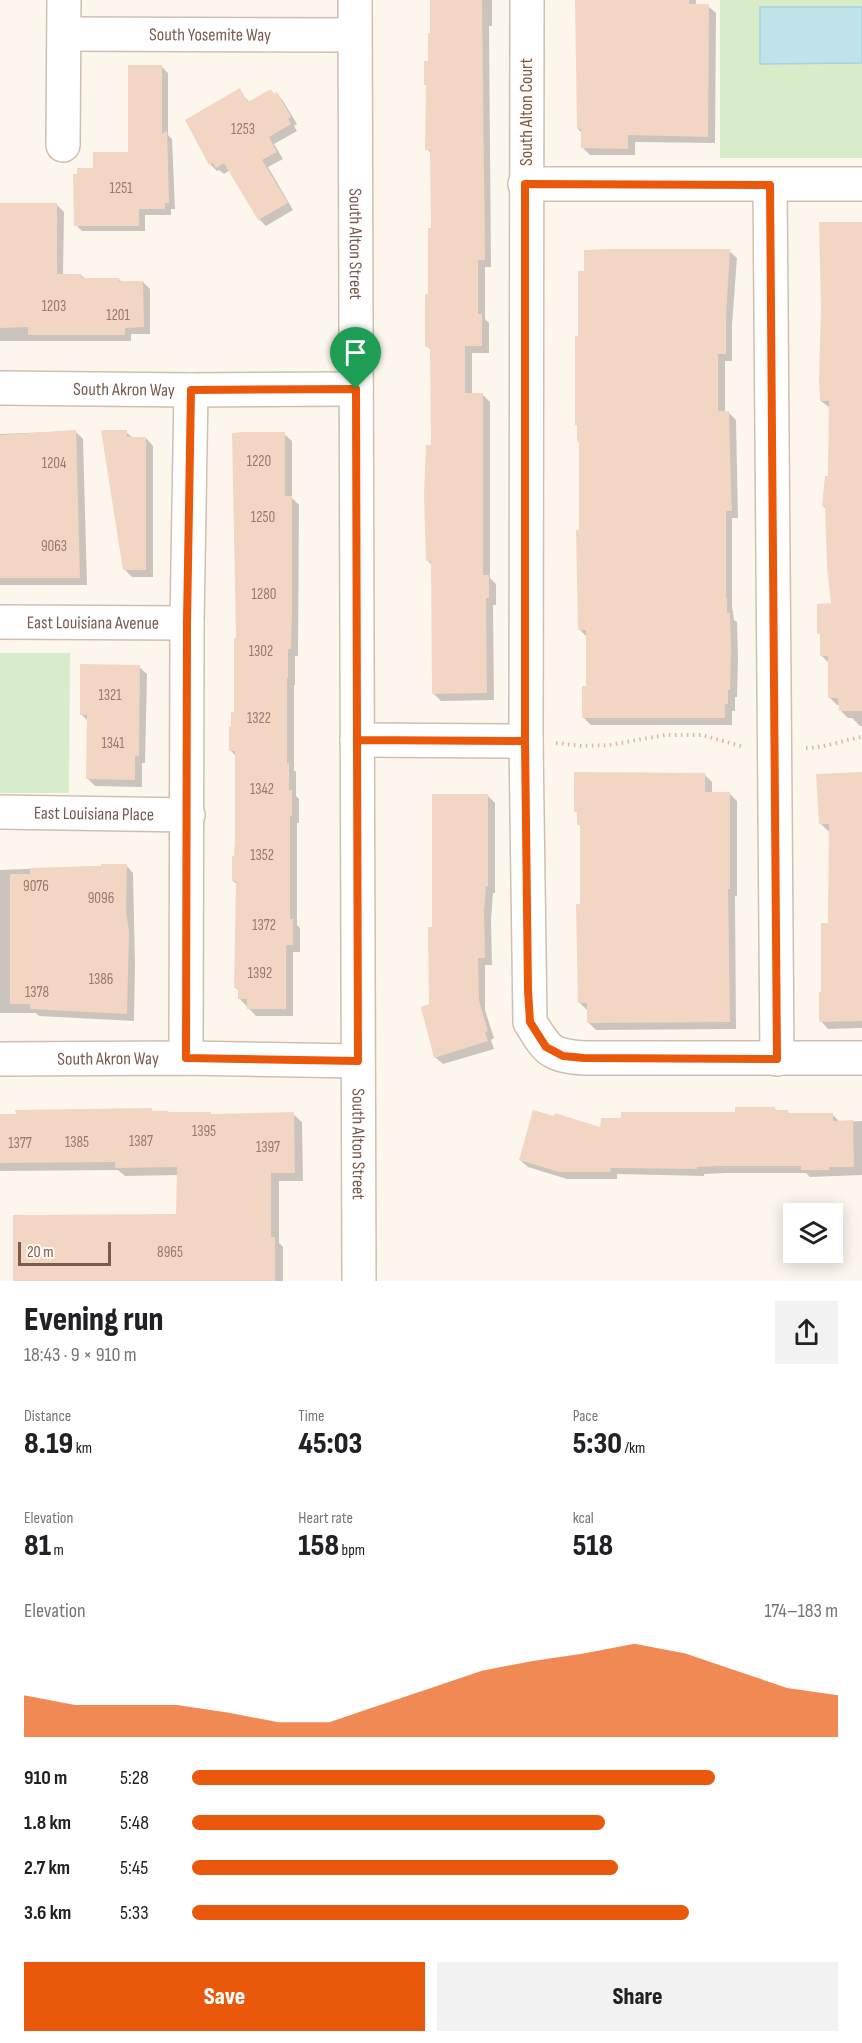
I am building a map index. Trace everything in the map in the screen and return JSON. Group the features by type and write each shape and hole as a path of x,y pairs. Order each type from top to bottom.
{"street":[{"path":"63,145 64,0"},
{"name":"South Alton Street","path":"355,0 359,1281"},
{"name":"South Alton Court","path":"527,0 525,741 530,1022 546,1047 563,1056 777,1059"},
{"name":"South Yosemite Way","path":"64,34 354,35"},
{"path":"525,184 862,184"},
{"path":"770,185 777,1059 862,1058"},
{"name":"South Akron Way","path":"0,388 356,389"},
{"path":"186,1058 187,623 191,390"},
{"name":"East Louisiana Avenue","path":"0,622 187,623"},
{"path":"357,740 525,741"},
{"name":"East Louisiana Place","path":"0,812 188,815"},
{"name":"South Akron Way","path":"0,1059 186,1058 358,1061"}],"path":[{"path":"525,741 582,746 609,745 665,735 702,735 746,747 817,748 862,737"}],"green space":[{"path":"720,0 862,0 862,158 720,158"},
{"path":"0,653 70,653 69,793 0,793"}],"water":[{"path":"760,7 862,7 862,63 760,64"}],"building":[{"path":"430,0 482,0 485,260 478,260 478,314 482,314 482,346 465,346 465,393 483,393 483,575 489,575 489,598 486,598 487,693 432,694 431,561 426,561 424,496 426,445 431,445 430,347 425,347 428,228 431,228 430,150 425,150 426,85 424,85 424,61 428,61 428,33 430,33"},
{"path":"575,0 689,0 689,4 709,4 708,137 628,135 628,149 581,148 581,129 577,129"},
{"path":"128,65 162,65 162,134 167,131 169,203 165,203 165,209 139,209 139,226 74,226 73,174 77,174 77,168 93,168 93,152 128,152"},
{"path":"240,88 248,102 271,89 274,94 277,92 291,117 288,119 291,124 269,137 277,152 262,160 288,203 258,220 224,163 216,168 213,163 209,165 185,120"},
{"path":"0,203 57,203 57,274 81,274 82,278 119,278 119,281 143,281 144,327 125,328 125,335 28,335 28,327 0,328"},
{"path":"819,222 862,222 862,711 839,711 838,698 828,698 828,656 820,656 820,634 817,634 817,604 831,603 825,506 822,506 825,476 828,476 829,401 820,401"},
{"path":"730,249 726,354 718,354 718,411 729,411 732,511 726,511 726,598 727,613 730,613 731,650 730,690 728,690 728,704 725,704 725,718 582,718 582,686 586,686 586,630 578,630 576,530 579,530 579,442 577,442 577,425 575,425 575,336 578,336 578,271 584,271 584,250"},
{"path":"76,430 80,578 0,578 0,435"},
{"path":"101,430 127,430 127,437 146,437 146,570 123,570"},
{"path":"285,432 285,496 292,496 292,613 287,678 287,763 289,763 289,790 292,790 290,919 293,919 293,945 286,945 286,1009 247,1009 247,999 238,999 238,988 234,988 236,881 232,881 232,856 234,856 235,841 235,751 229,751 229,726 231,726 231,712 234,712 234,638 236,638 232,433"},
{"path":"80,664 140,665 139,756 135,756 135,780 86,779 87,715 80,715"},
{"path":"574,772 705,773 705,792 730,792 730,889 728,889 730,1022 587,1023 587,1003 578,1003 576,904 580,904 580,825 577,825 577,812 574,812"},
{"path":"862,772 862,1021 819,1022 821,923 828,923 829,824 819,824 816,774"},
{"path":"432,794 488,794 488,886 486,886 484,912 485,958 478,958 479,1001 488,1031 485,1032 488,1041 434,1058 421,1007 429,1004 428,927 432,927"},
{"path":"101,864 127,864 126,911 129,932 127,1014 30,1009 30,1004 10,1004 10,874 30,874 30,868 101,866"},
{"path":"735,1107 775,1107 775,1110 788,1110 788,1113 833,1113 833,1121 853,1120 854,1167 801,1170 801,1166 718,1166 697,1167 697,1169 610,1168 611,1172 559,1172 519,1160 533,1110 554,1116 555,1113 600,1127 601,1118 621,1118 621,1112 735,1112"},
{"path":"152,1108 152,1111 211,1112 211,1114 294,1112 295,1173 271,1173 271,1237 275,1237 275,1281 13,1281 13,1215 176,1214 177,1167 115,1168 115,1162 0,1163 0,1114 16,1114 15,1110"}],"route":[{"path":"356,389 191,390 187,623 186,1058 358,1061 357,740 525,741 530,1022 546,1047 563,1056 584,1058 777,1059 770,185 525,184 525,741 441,741 357,740 356,389"}]}
